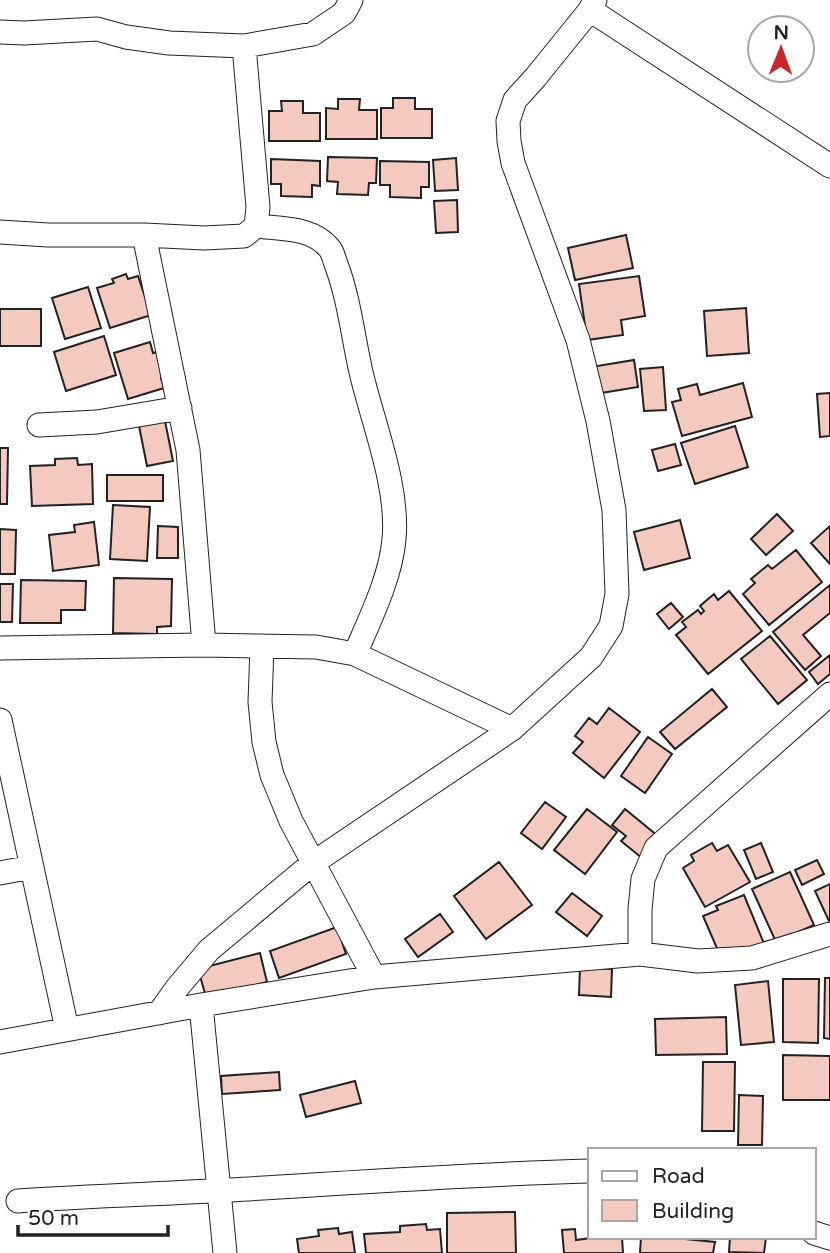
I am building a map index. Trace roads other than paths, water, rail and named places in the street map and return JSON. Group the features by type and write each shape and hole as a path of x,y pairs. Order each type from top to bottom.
{"street":[{"path":"0,33 97,29 126,37 169,43 244,46 313,34 344,13 351,0"},
{"path":"159,1013 209,950 313,863 512,729 591,657 611,626 617,594 614,510 598,421 578,340 518,176 509,141 508,121 515,100 593,5 830,166"},
{"path":"0,233 204,238 244,236 256,226 258,207 244,46"},
{"path":"256,226 311,233 330,249 341,278 386,468 395,515 394,541 377,600 355,654"},
{"path":"144,235 188,450 204,645"},
{"path":"39,425 97,422 180,408"},
{"path":"0,648 204,645 317,647 355,654 512,729"},
{"path":"262,646 260,702 264,742 272,775 291,821 374,977"},
{"path":"640,954 643,879 656,848 830,694"},
{"path":"0,720 67,1029"},
{"path":"0,873 32,867"},
{"path":"0,1042 374,977 640,954 698,961 752,958 830,934"},
{"path":"201,1005 225,1253"},
{"path":"18,1201 588,1171"}]}
